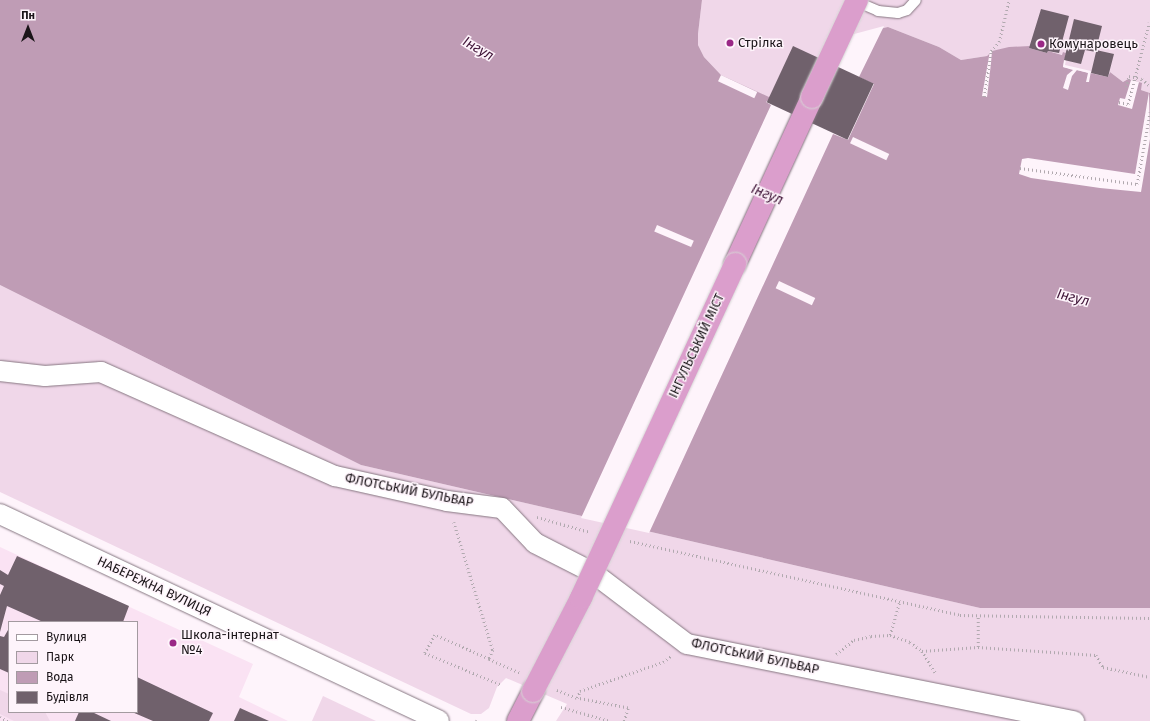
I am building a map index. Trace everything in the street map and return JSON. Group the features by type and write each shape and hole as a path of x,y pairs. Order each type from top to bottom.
{"highway":[{"name":"ІНГУЛЬСЬКИЙ МІСТ","path":"518,721 581,598 858,0"}],"street":[{"name":"ФЛОТСЬКИЙ БУЛЬВАР","path":"0,371 45,376 101,372 335,476 447,501 502,508 535,543 592,572 687,644 1074,721"},
{"name":"НАБЕРЕЖНА ВУЛИЦЯ","path":"0,514 439,721"}],"lane":[{"path":"853,0 878,11 898,13 906,10 916,0"}],"path":[{"path":"984,97 991,51 999,42 1009,0"},
{"path":"1119,102 1128,104 1149,23"},
{"path":"1126,87 1129,76 1142,79 1150,86"},
{"path":"1020,168 1138,184 1150,112"},
{"path":"447,501 493,650 489,659 435,635 425,653 502,685"},
{"path":"502,508 594,533"},
{"path":"625,540 960,615 1150,618"},
{"path":"890,635 900,601"},
{"path":"978,615 978,647"},
{"path":"821,671 839,650 854,640 871,636 890,635 910,642 922,651 936,672 940,695"},
{"path":"922,651 978,647 1096,655 1103,667 1150,677"},
{"path":"624,721 628,708 577,698 580,691 663,662"},
{"path":"561,707 610,721"},
{"path":"0,717 8,721"}],"shaded area":[{"name":"Школа-інтернат №4","path":"0,547 253,664 239,697 288,721 0,721"}],"green space":[{"path":"702,0 1150,0 1150,93 1141,90 1135,81 1128,79 1123,82 1110,72 1108,77 1063,67 1066,53 1063,52 1063,55 1048,51 1047,53 1029,47 1020,47 992,51 987,56 961,60 939,47 888,27 874,84 768,97 721,75 704,57 698,45"},
{"path":"0,285 361,465 980,608 1150,608 1150,721 556,721 567,704 506,678 497,687 489,708 481,714 471,714 0,492"},
{"path":"0,690 8,694 8,713 46,713 50,721 14,721 0,714"},
{"path":"323,696 376,721 312,721"}],"water":[{"name":"Інгул","path":"0,0 702,0 698,45 704,57 721,75 769,97 863,33 888,27 939,47 961,60 987,56 992,51 1009,47 1030,46 1029,48 1047,53 1048,51 1062,55 1063,52 1066,53 1063,67 1108,77 1110,72 1123,82 1128,79 1142,83 1141,90 1150,93 1150,608 980,608 361,465 0,285"}],"pier":[{"path":"884,26 859,77 874,84 848,140 833,134 649,533 581,518 771,105 766,102 821,61 828,41"},
{"path":"990,51 992,51 987,97 982,96"},
{"path":"1064,60 1066,60 1065,65 1091,71 1089,82 1086,82 1088,73 1077,70 1072,76 1068,90 1063,88 1067,75 1073,70 1063,67"},
{"path":"721,75 757,92 754,98 718,81"},
{"path":"1131,80 1139,82 1132,109 1118,105 1120,98 1125,99"},
{"path":"1149,92 1150,139 1141,192 1100,188 1031,178 1019,174 1022,159 1028,158 1135,174"},
{"path":"853,137 889,154 886,160 850,143"},
{"path":"657,225 694,241 691,247 654,231"},
{"path":"779,281 815,298 812,305 776,288"}],"building":[{"path":"1041,9 1069,16 1059,53 1048,51 1047,53 1029,48"},
{"path":"1074,19 1102,26 1096,50 1114,54 1108,77 1091,73 1096,52 1085,50 1081,64 1064,60"},
{"path":"793,46 874,84 847,140 767,102"},
{"path":"17,556 129,606 123,621 41,621 7,606 0,632 0,595 4,586 0,584 0,570 8,575"},
{"path":"8,630 8,673 0,669 0,636 4,637"},
{"path":"138,677 213,713 209,721 153,721 134,713 138,713"},
{"path":"240,708 269,721 234,721"},
{"path":"79,713 94,713 111,721 75,721"}],"place":[{"name":"Стрілка","path":"730,43"},
{"name":"Комунаровець","path":"1041,44"},
{"name":"Школа-інтернат №4","path":"173,643"}]}
